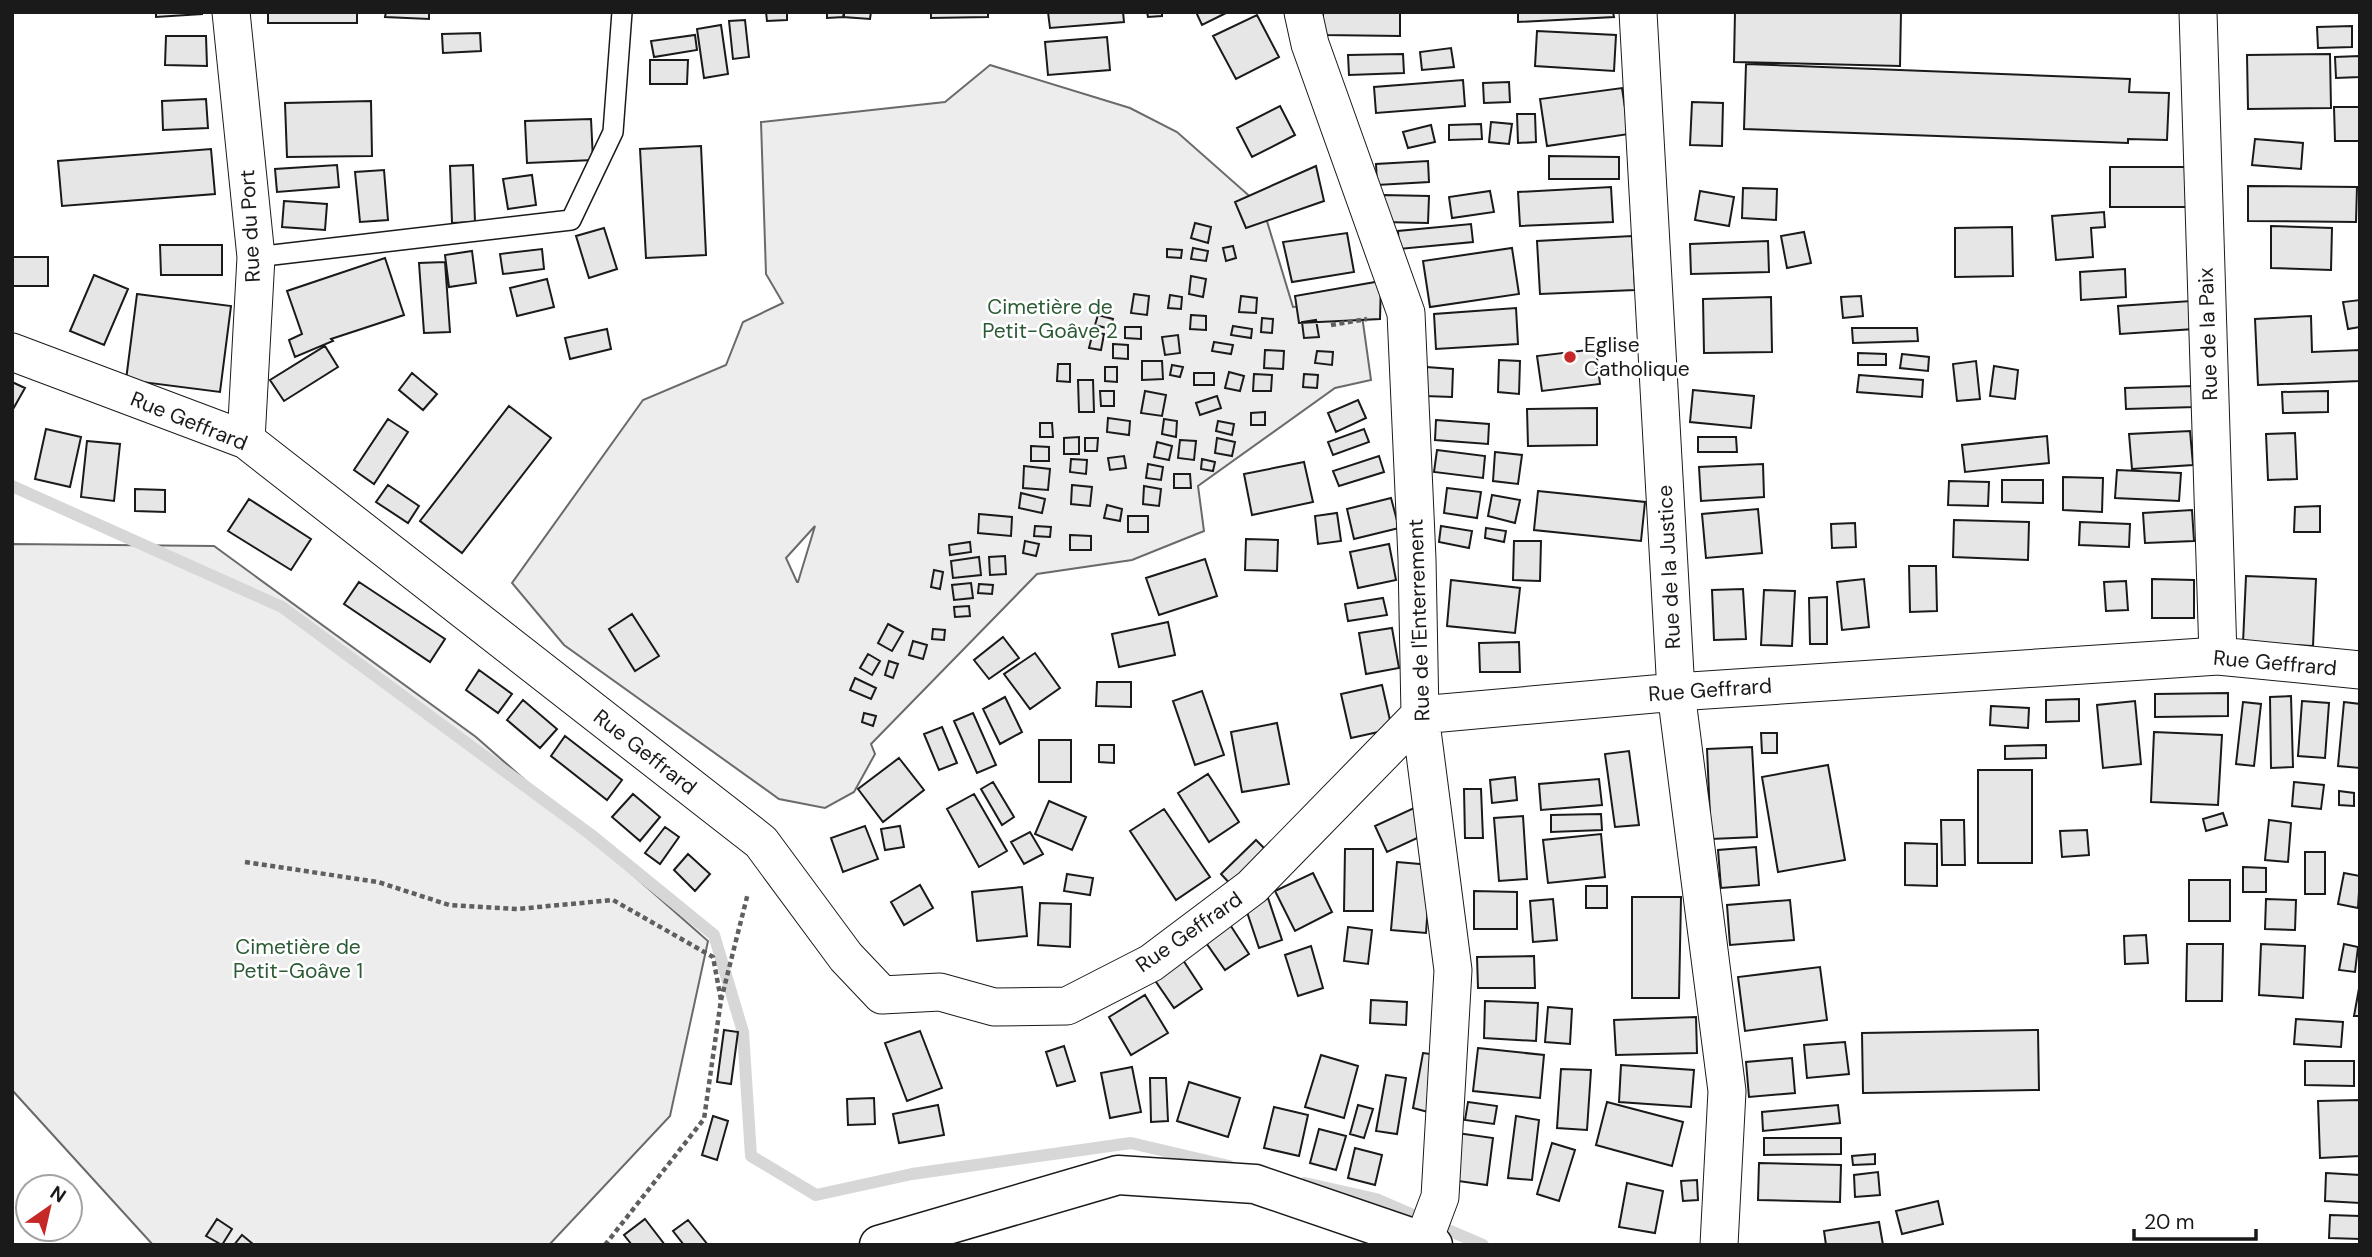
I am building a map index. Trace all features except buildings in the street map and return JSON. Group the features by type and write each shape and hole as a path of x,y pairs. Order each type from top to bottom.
{"main road":[{"path":"879,1245 1118,1175 1255,1184 1427,1243"}],"street":[{"name":"Rue du Port","path":"231,12 256,257 246,440"},
{"name":"Rue de l'Enterrement","path":"1303,12 1310,44 1406,313 1417,559 1420,715 1453,970 1440,1197 1427,1243"},
{"name":"Rue de la Justice","path":"1639,12 1676,692 1727,1091 1719,1245"},
{"name":"Rue de la Paix","path":"2198,12 2218,656"},
{"name":"Rue Geffrard","path":"12,352 246,440 761,842 846,957 882,995 940,992 994,1007 1067,1006 1151,963 1252,887 1420,715 1676,692 2218,656 2360,670"}],"lane":[{"path":"256,257 571,220 613,132 622,12"}],"path":[{"path":"605,1245 704,1119 721,1000 761,842"},
{"path":"245,862 378,883 449,905 517,909 613,900 713,957 721,1000"}],"shaded area":[{"name":"Cimetière de Petit-Goâve 2","path":"990,65 1130,108 1177,132 1263,208 1293,307 1360,301 1371,380 1335,388 1198,486 1204,531 1132,560 1037,574 871,744 875,754 854,792 825,808 779,799 564,645 512,583 643,400 726,365 743,322 783,303 766,274 761,122 945,102","holes":["815,526 798,582 786,558"]},
{"name":"Cimetière de Petit-Goâve 1","path":"13,544 214,546 476,737 708,941 670,1116 549,1245 153,1245 12,1090"}],"waterway":[{"path":"12,486 282,607 590,834 714,935 743,1032 751,1156 816,1195 912,1174 1131,1143 1229,1166"},
{"path":"1305,1183 1376,1199 1483,1245"}],"place":[{"name":"Eglise Catholique","path":"1570,357"}]}
